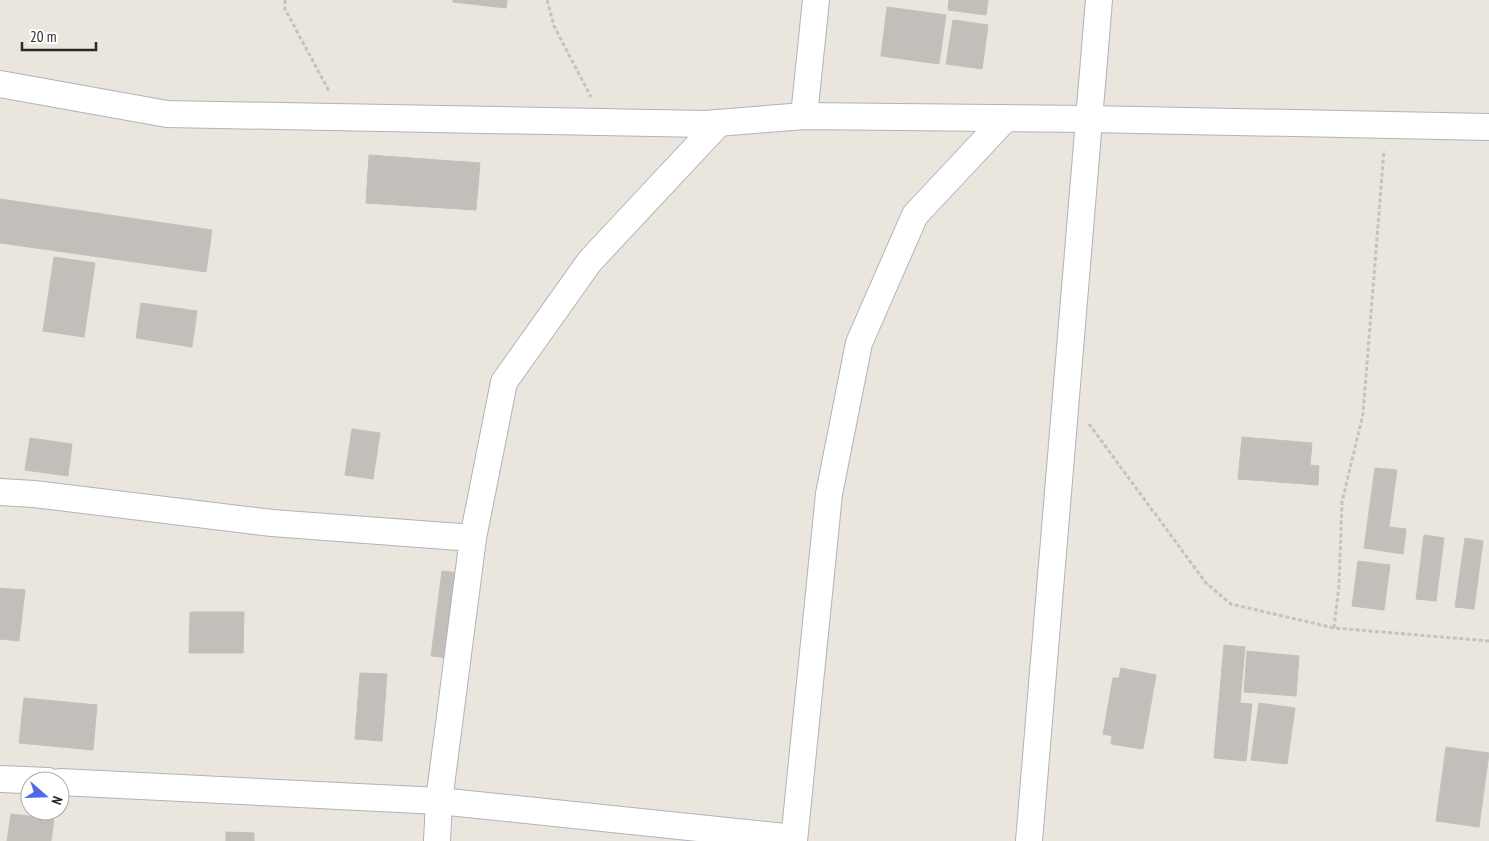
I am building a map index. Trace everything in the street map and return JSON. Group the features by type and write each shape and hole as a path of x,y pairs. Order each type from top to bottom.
{"street":[{"path":"804,116 816,0"},
{"path":"1029,841 1099,0"},
{"path":"0,84 167,114 604,122 719,123 804,116 1489,126"},
{"path":"70,783 439,801 794,839 829,494 859,343 915,215 1006,118"},
{"path":"437,841 439,801 473,538 504,382 590,261 719,123"},
{"path":"0,492 34,494 272,523 473,538"},
{"path":"0,779 20,780"}],"path":[{"path":"285,0 285,9 343,117"},
{"path":"546,0 554,26 604,122"},
{"path":"1334,628 1339,585 1342,502 1363,414 1386,125"},
{"path":"1066,394 1206,583 1231,604 1334,628 1489,641"}],"building":[{"path":"453,0 507,0 506,8 453,2"},
{"path":"949,0 988,0 986,15 948,10"},
{"path":"887,7 946,15 939,64 881,56"},
{"path":"953,20 988,25 982,69 946,64"},
{"path":"369,155 480,163 476,210 366,203"},
{"path":"0,199 212,230 206,272 0,243"},
{"path":"54,257 95,263 84,337 43,331"},
{"path":"141,303 197,311 192,347 136,338"},
{"path":"352,429 380,433 373,479 345,475"},
{"path":"1242,437 1312,443 1310,465 1319,466 1318,485 1238,479"},
{"path":"30,438 72,444 68,476 25,470"},
{"path":"1375,468 1397,470 1389,527 1406,529 1403,554 1364,548"},
{"path":"1424,535 1444,538 1436,601 1416,599"},
{"path":"1465,538 1483,541 1474,609 1455,607"},
{"path":"1358,561 1390,565 1384,610 1352,606"},
{"path":"442,571 459,573 448,658 431,656"},
{"path":"0,588 25,590 19,641 0,639"},
{"path":"190,612 244,612 243,653 189,653"},
{"path":"1224,645 1245,647 1240,703 1252,704 1246,761 1214,758"},
{"path":"1247,651 1299,656 1296,696 1244,692"},
{"path":"1121,668 1156,675 1143,749 1111,744 1112,736 1103,734 1113,678 1119,678"},
{"path":"360,673 387,674 382,741 355,739"},
{"path":"24,698 97,705 93,750 19,743"},
{"path":"1259,703 1295,708 1287,764 1251,760"},
{"path":"1446,747 1489,753 1479,827 1436,821"},
{"path":"11,814 20,815 20,821 54,821 51,841 7,841"},
{"path":"226,832 254,833 254,841 226,841"}]}
